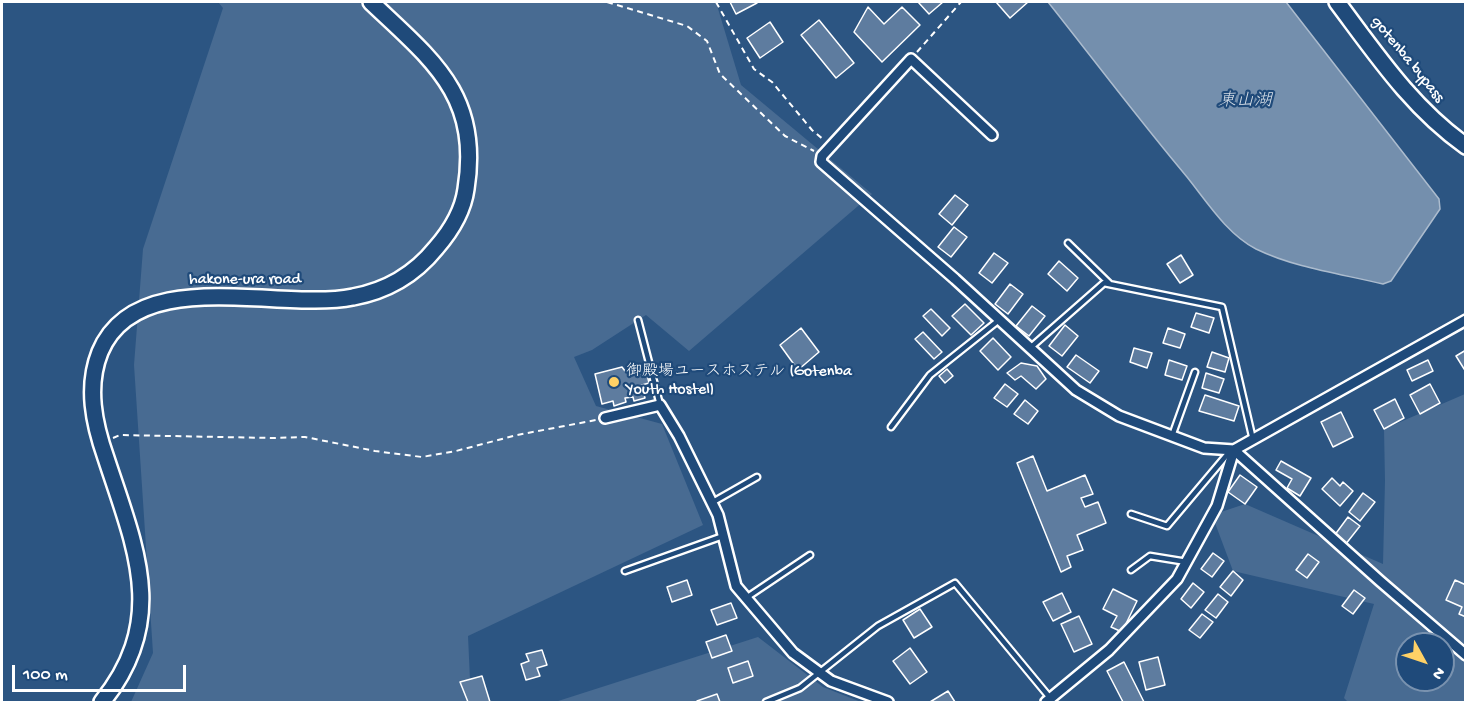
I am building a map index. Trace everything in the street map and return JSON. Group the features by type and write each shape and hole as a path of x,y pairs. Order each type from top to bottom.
{"highway":[{"name":"hakone-ura road","path":"102,702 121,673 132,650 139,624 141,599 140,573 134,545 100,441 92,388 94,368 112,332 127,318 144,308 164,302 186,299 351,298 372,293 393,284 428,258 456,220 465,198 469,149 466,126 459,102 434,63 371,2"},
{"name":"gotenba bypass","path":"1337,2 1410,96 1430,118 1462,143"}],"street":[{"path":"992,135 911,59 831,145 820,162 1076,390 1119,416 1204,448 1232,450 1466,320"},
{"path":"605,418 660,405 679,436 718,515 736,586 793,653 831,681 888,702"},
{"path":"1048,700 1109,650 1177,579 1217,507 1232,450"},
{"path":"1232,450 1466,655"}],"lane":[{"path":"1068,243 1110,284"},
{"path":"1030,348 1104,283 1222,307 1253,440"},
{"path":"639,320 660,405"},
{"path":"891,427 930,375 999,320"},
{"path":"1172,436 1195,372"},
{"path":"1131,514 1167,526 1232,450"},
{"path":"712,503 757,477"},
{"path":"625,571 723,536"},
{"path":"746,598 810,555"},
{"path":"1131,570 1150,556 1187,562"},
{"path":"766,702 800,688 878,626 955,583 1048,700"}],"path":[{"path":"607,2 687,26 694,31 707,41 720,74 785,136 822,156"},
{"path":"716,2 754,69 772,82 812,130 831,145"},
{"path":"911,59 961,2"},
{"path":"100,441 120,435 305,437 375,451 422,457 605,418"}],"shaded area":[{"path":"218,2 716,2 741,85 872,194 689,351 646,315 592,350 574,357 596,406 662,424 703,525 468,636 471,702 131,702 153,653 134,365 143,249 223,8"},
{"path":"1465,394 1465,702 1348,702 1344,698 1374,604 1233,571 1212,515 1245,504 1383,564 1384,429"},
{"path":"758,637 823,687 861,702 555,702"}],"water":[{"name":"東山湖","path":"1048,2 1286,2 1439,199 1440,209 1391,281 1383,284 1303,266 1256,249 1236,235 1218,217"}],"building":[{"path":"730,2 756,2 757,3 736,14"},
{"path":"918,2 943,2 929,14"},
{"path":"996,2 1028,2 1010,18"},
{"path":"868,7 884,24 902,7 920,25 882,62 854,32"},
{"path":"819,20 854,63 836,78 801,35"},
{"path":"770,22 783,42 760,58 747,38"},
{"path":"955,195 968,205 952,225 939,214"},
{"path":"954,227 967,237 951,257 938,247"},
{"path":"994,253 1008,263 992,283 979,273"},
{"path":"1181,255 1193,275 1180,283 1167,264"},
{"path":"1059,261 1078,278 1067,291 1048,274"},
{"path":"1010,284 1023,294 1008,314 995,304"},
{"path":"965,304 984,323 971,335 952,316"},
{"path":"1032,306 1045,316 1029,336 1016,326"},
{"path":"931,309 950,328 942,336 923,316"},
{"path":"1196,313 1214,318 1209,333 1191,327"},
{"path":"1065,325 1078,336 1062,356 1049,346"},
{"path":"801,328 819,352 798,370 780,345"},
{"path":"1168,328 1185,334 1180,348 1163,343"},
{"path":"923,332 942,352 934,359 915,339"},
{"path":"993,338 1011,357 998,370 980,351"},
{"path":"1134,348 1152,353 1147,368 1130,362"},
{"path":"1466,350 1466,372 1456,356"},
{"path":"1212,352 1229,358 1225,372 1207,367"},
{"path":"1076,355 1099,371 1090,383 1067,367"},
{"path":"1169,360 1187,366 1182,380 1165,375"},
{"path":"1428,360 1433,371 1412,381 1407,370"},
{"path":"1021,363 1037,366 1046,379 1036,389 1021,376 1015,380 1007,373"},
{"path":"645,366 649,383 642,385 645,398 634,401 633,397 625,398 626,402 614,406 613,401 602,404 595,374 622,367 625,371"},
{"path":"947,369 953,376 945,383 939,376"},
{"path":"1206,373 1224,379 1219,393 1202,388"},
{"path":"1005,384 1018,394 1007,407 994,398"},
{"path":"1430,384 1440,403 1420,414 1410,395"},
{"path":"1205,395 1239,406 1234,421 1199,411"},
{"path":"1395,399 1404,418 1384,429 1374,410"},
{"path":"1025,400 1038,411 1028,424 1014,414"},
{"path":"1341,412 1353,437 1333,447 1321,422"},
{"path":"1033,456 1047,491 1085,475 1093,494 1081,498 1085,507 1098,502 1106,523 1077,535 1083,550 1067,556 1071,567 1061,572 1017,463"},
{"path":"1281,461 1311,478 1300,496 1287,488 1292,479 1276,470"},
{"path":"1240,475 1257,487 1245,504 1228,492"},
{"path":"1332,478 1340,486 1343,482 1353,491 1340,506 1322,489"},
{"path":"1363,493 1375,502 1360,521 1349,512"},
{"path":"1348,517 1360,526 1345,545 1334,536"},
{"path":"1213,553 1224,561 1212,577 1201,569"},
{"path":"1308,554 1319,562 1307,578 1296,570"},
{"path":"1233,571 1243,580 1231,596 1220,587"},
{"path":"687,580 692,595 672,602 667,587"},
{"path":"1455,580 1466,585 1466,617 1459,614 1462,607 1446,600"},
{"path":"1193,583 1204,592 1191,608 1181,599"},
{"path":"1113,589 1137,601 1122,632 1111,627 1117,616 1103,609"},
{"path":"1354,590 1365,598 1353,614 1342,606"},
{"path":"1062,593 1071,612 1053,621 1043,602"},
{"path":"1218,594 1228,602 1216,618 1205,610"},
{"path":"731,603 737,618 717,625 711,610"},
{"path":"920,609 932,627 914,638 903,620"},
{"path":"1202,614 1213,622 1200,638 1189,630"},
{"path":"1079,616 1092,644 1074,652 1061,624"},
{"path":"726,635 732,651 712,658 706,642"},
{"path":"910,648 927,672 910,684 893,661"},
{"path":"542,650 547,665 537,668 540,676 526,680 521,664 529,661 526,654"},
{"path":"1158,657 1165,685 1146,690 1139,662"},
{"path":"748,661 753,676 733,683 728,668"},
{"path":"1124,662 1144,702 1123,702 1107,671"},
{"path":"482,676 490,702 468,702 460,682"},
{"path":"948,691 955,702 930,702"},
{"path":"717,694 720,702 697,702 697,701"}],"place":[{"name":"御殿場ユースホステル (Gotenba Youth Hostel)","path":"614,382"}]}
